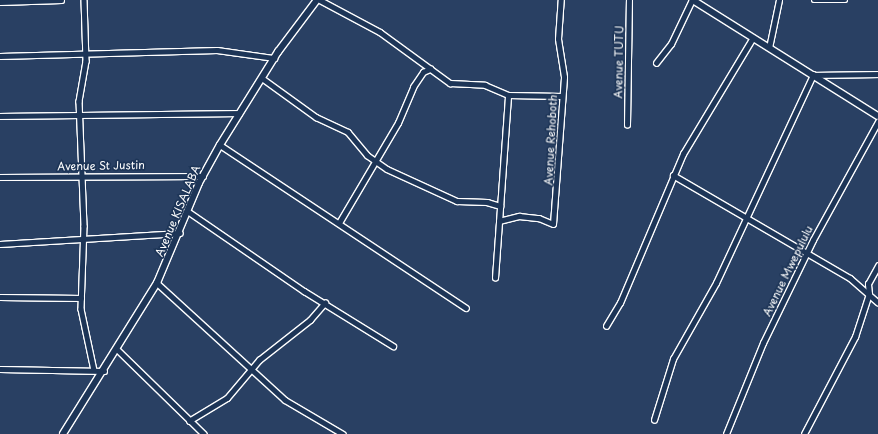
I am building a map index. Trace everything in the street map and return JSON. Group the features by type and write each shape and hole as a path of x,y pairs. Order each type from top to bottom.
{"street":[{"path":"0,2 61,0"},
{"path":"84,0 85,56 80,114 83,238 81,298 82,323 94,370"},
{"name":"Avenue KISALABA","path":"63,434 118,350 157,283 180,233 203,176 220,145 274,58 317,0"},
{"path":"320,0 380,32 450,83 485,85 508,95 561,96"},
{"name":"Avenue Rehoboth","path":"499,221 519,216 539,218 553,224 564,68 558,39 561,0"},
{"name":"Avenue TUTU","path":"627,125 629,0"},
{"path":"656,63 670,44 692,0 701,2 752,39 878,116"},
{"path":"769,48 780,0"},
{"path":"814,0 845,0"},
{"path":"606,326 620,303 673,175 752,39"},
{"path":"0,56 85,56 217,50 274,58"},
{"path":"339,223 377,160 413,87 423,72 430,69"},
{"path":"813,75 878,74"},
{"path":"654,420 672,359 716,282 813,75"},
{"path":"262,78 316,117 348,132 367,155 377,160 387,169 457,201 487,202 500,206"},
{"path":"494,278 508,95"},
{"path":"0,116 239,113"},
{"name":"Avenue Mwepululu","path":"726,434 763,343 809,254 813,240 878,122"},
{"path":"220,145 466,308"},
{"name":"Avenue St Justin","path":"0,177 82,174 203,176"},
{"path":"673,175 748,216 850,278 878,302"},
{"path":"189,212 393,346"},
{"path":"0,244 180,233"},
{"path":"804,434 854,337 869,294 868,284 878,266"},
{"path":"157,283 251,370 300,412 304,410 343,434"},
{"path":"0,297 81,298"},
{"path":"189,420 227,398 251,370 326,303"},
{"path":"118,350 204,434"},
{"path":"0,369 104,371"}]}
